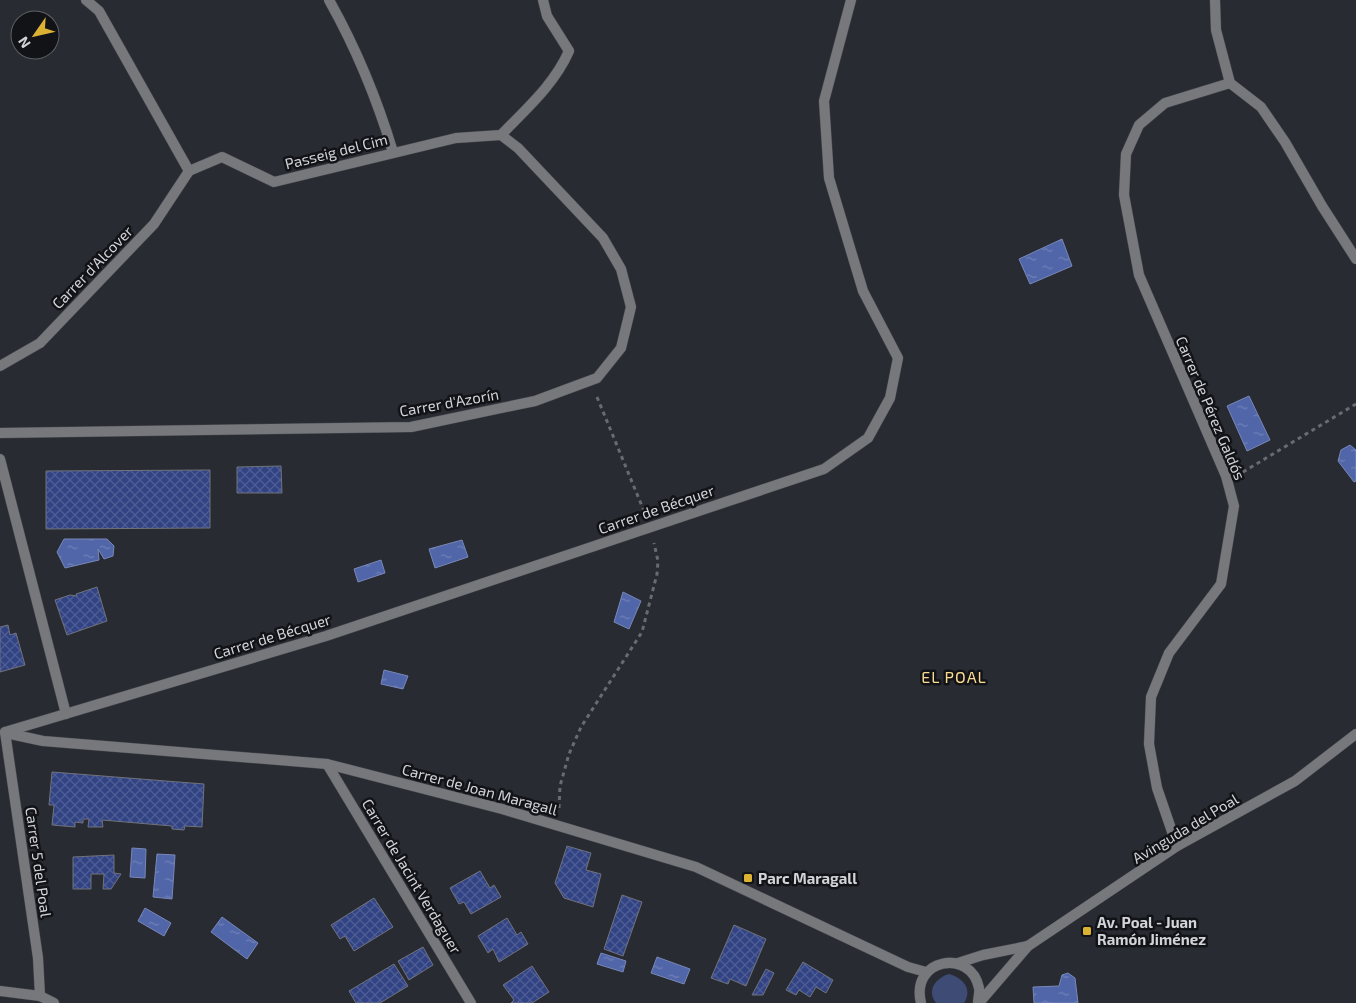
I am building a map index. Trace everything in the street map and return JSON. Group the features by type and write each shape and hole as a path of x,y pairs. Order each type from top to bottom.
{"street":[{"path":"86,0 99,11 189,171"},
{"path":"329,0 351,40 384,122 393,152"},
{"path":"500,135 537,98 560,71 569,51 547,16 543,0"},
{"name":"Carrer de Bécquer","path":"3,732 326,636 824,469 868,438 890,398 898,358 863,291 829,178 824,101 850,0"},
{"path":"1215,0 1216,30 1230,83 1261,107 1285,142 1356,259"},
{"name":"Carrer de Pérez Galdós","path":"1177,846 1157,788 1149,744 1151,697 1168,653 1221,584 1234,506 1226,476 1139,275 1124,195 1126,154 1139,126 1165,103 1230,83"},
{"name":"Passeig del Cim","path":"189,171 222,157 274,182 456,138 500,135"},
{"name":"Carrer d'Azorín","path":"0,433 411,427 535,401 597,378 621,348 631,307 622,269 602,238 518,148 500,135"},
{"name":"Carrer d'Alcover","path":"0,366 40,343 154,224 189,171"},
{"path":"0,459 66,714"},
{"name":"Carrer de Joan Maragall","path":"3,732 43,742 327,764 502,809 696,867 908,967 926,972"},
{"name":"Carrer 5 del Poal","path":"3,732 38,958 40,996"},
{"name":"Avinguda del Poal","path":"978,1003 1028,946 1177,846 1295,781 1356,734"},
{"name":"Carrer de Jacint Verdaguer","path":"327,764 471,1003"},
{"name":"Avinguda del Poal","path":"926,972 936,965 946,962 958,963 983,955 1028,946"},
{"path":"958,963 972,972 979,988 978,1003"},
{"path":"921,1003 918,993 926,972"},
{"path":"0,991 40,996 54,1003"}],"path":[{"path":"558,826 560,786 569,754 581,726 642,632 658,574 658,561 651,527 590,380"},
{"path":"1226,476 1239,475 1356,404"}],"shaded area":[{"path":"949,974 959,978 965,985 967,998 964,1003 936,1003 933,998 932,989 934,985 940,978"}],"water":[{"path":"1062,239 1072,266 1030,284 1019,259"},
{"path":"1249,396 1270,440 1247,451 1227,406"},
{"path":"1350,445 1356,450 1356,481 1354,482 1338,461 1341,450"},
{"path":"64,539 107,539 114,546 113,556 104,559 98,549 99,560 65,568 57,552"},
{"path":"462,540 468,557 435,568 429,549"},
{"path":"381,560 385,573 358,582 354,569"},
{"path":"623,592 641,601 629,629 614,622"},
{"path":"384,670 408,676 403,689 381,684"},
{"path":"132,848 146,849 145,878 130,877"},
{"path":"157,854 175,855 172,899 153,897"},
{"path":"145,908 171,923 164,936 138,921"},
{"path":"222,917 258,943 247,959 211,932"},
{"path":"601,953 626,961 623,972 597,964"},
{"path":"657,957 690,969 684,984 651,973"},
{"path":"1068,973 1075,978 1078,1003 1034,1003 1033,987 1059,986 1062,975"}],"building":[{"path":"281,466 282,493 237,493 237,467"},
{"path":"210,470 210,528 46,529 46,471"},
{"path":"97,587 107,621 67,635 55,600 70,595 77,596 76,594"},
{"path":"8,625 10,635 16,633 25,665 0,672 0,627"},
{"path":"52,772 204,784 202,827 185,826 184,830 172,829 172,826 102,820 103,827 88,827 89,819 83,819 83,823 75,822 75,827 52,825 54,805 49,805"},
{"path":"567,846 591,853 586,870 601,874 593,907 564,898 555,883"},
{"path":"114,855 114,873 121,874 111,889 103,889 104,874 91,874 91,889 73,889 73,857"},
{"path":"480,871 490,888 494,885 501,897 471,914 464,902 459,904 450,888"},
{"path":"622,895 642,902 623,956 604,949"},
{"path":"374,898 393,927 354,951 345,936 340,939 331,925"},
{"path":"507,918 517,935 521,932 528,944 499,962 493,949 488,953 478,936"},
{"path":"734,925 766,939 746,986 730,979 728,984 711,978"},
{"path":"423,947 433,965 409,980 398,961"},
{"path":"803,962 833,980 826,993 816,987 810,997 799,990 796,995 786,990"},
{"path":"394,964 408,986 380,1003 356,1003 349,991"},
{"path":"532,966 549,992 532,1003 511,1003 514,1000 503,985"},
{"path":"766,969 774,973 763,995 752,995"}],"place":[{"name":"Parc Maragall","path":"748,878"},
{"name":"Av. Poal - Juan Ramón Jiménez","path":"1087,931"}],"district":[{"name":"EL POAL","path":"954,676"}]}
